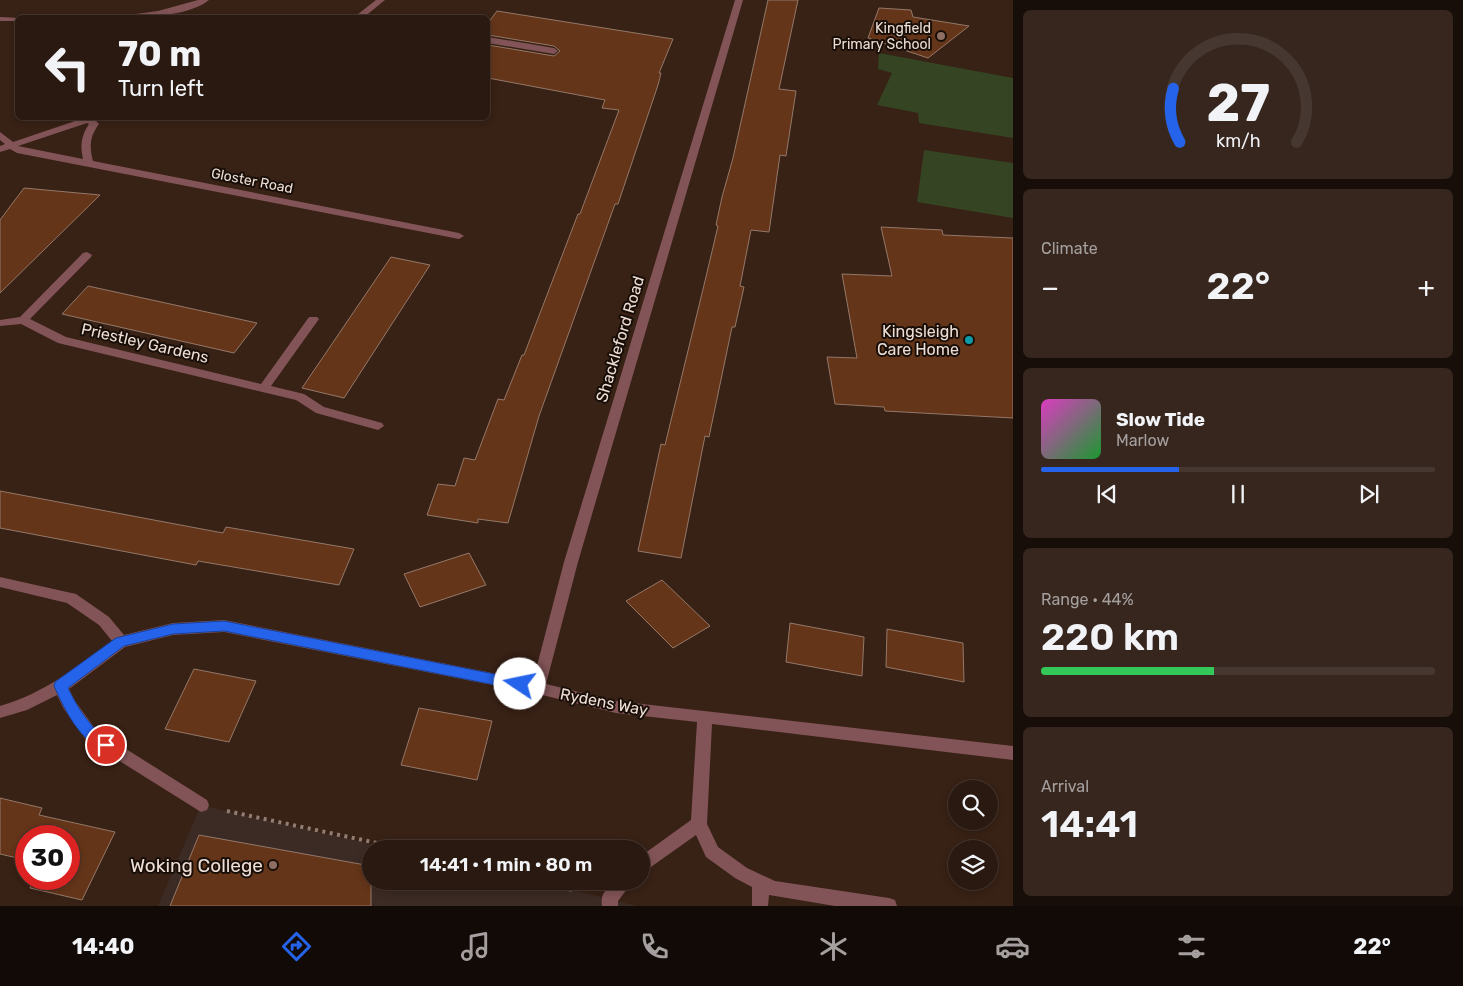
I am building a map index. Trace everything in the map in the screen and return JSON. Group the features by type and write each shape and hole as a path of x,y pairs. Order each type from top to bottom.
{"street":[{"path":"148,15 205,0"},
{"path":"361,15 381,0"},
{"name":"Shackleford Road","path":"538,688 570,562 739,0"},
{"path":"0,19 15,19"},
{"path":"490,40 554,51"},
{"path":"0,149 84,120"},
{"path":"89,163 84,140 87,132 94,124 91,120"},
{"path":"0,135 11,146"},
{"name":"Gloster Road","path":"11,146 17,150 459,236"},
{"path":"0,323 23,320 87,255"},
{"path":"264,388 313,319"},
{"name":"Priestley Gardens","path":"23,320 62,340 300,397 320,410 378,426"},
{"path":"0,582 71,598 104,621 121,642"},
{"name":"Rydens Way","path":"0,712 22,706 60,686 121,642 173,629 224,626 538,688 616,708 1013,754"},
{"path":"60,686 69,705 91,735 201,805"},
{"path":"705,717 699,824 712,852 741,873 773,889 888,906"},
{"path":"650,859 699,824"},
{"path":"760,906 761,882"},
{"path":"610,906 610,898 617,890"}],"path":[{"path":"201,805 363,840"}],"shaded area":[{"name":"Woking College","path":"201,805 362,842 362,890 572,890 638,906 158,906"}],"green space":[{"path":"879,53 1013,78 1013,138 919,123 918,113 877,105 892,73 878,69"},
{"path":"924,150 1013,163 1013,218 917,202"}],"building":[{"path":"768,0 798,0 779,89 796,91 786,156 780,155 769,232 751,230 740,286 744,287 735,327 732,327 709,437 705,436 681,558 638,551 661,444 665,445 718,226 716,225 722,197 733,158"},
{"name":"Kingfield Primary School","path":"879,8 911,10 913,17 969,26 928,58 868,38"},
{"path":"497,11 673,39 659,73 661,73 658,85 618,204 615,204 539,416 508,523 478,519 478,523 427,515 438,484 455,486 464,458 475,460 498,399 504,400 522,355 524,355 578,214 580,214 619,110 602,108 605,100 490,78 490,45 554,56 560,51 554,46 490,35 490,20"},
{"path":"24,188 100,195 0,293 0,220"},
{"name":"Kingsleigh Care Home","path":"881,227 942,230 943,235 1013,238 1013,418 885,411 884,407 835,404 827,357 857,358 842,274 892,276"},
{"path":"391,257 430,265 344,398 302,388"},
{"path":"88,286 257,323 234,353 62,314"},
{"path":"0,491 223,533 226,527 354,549 339,585 198,561 196,565 0,528"},
{"path":"469,553 486,585 420,607 404,574"},
{"path":"662,580 710,626 673,648 626,601"},
{"path":"790,623 864,637 862,676 786,662"},
{"path":"887,629 963,643 964,682 886,667"},
{"path":"194,669 256,681 229,742 165,729"},
{"path":"419,708 492,721 477,780 401,765"},
{"path":"0,798 42,808 39,815 115,832 82,900 39,890 80,890 80,825 15,825 15,857 0,854"},
{"path":"199,835 362,864 362,890 371,890 371,906 170,906"}],"place":[{"name":"Kingfield Primary School","path":"941,36"},
{"name":"Kingsleigh Care Home","path":"969,340"},
{"name":"Woking College","path":"273,865"}],"route":[{"path":"106,745 91,735 69,705 60,686 121,642 173,629 224,626 520,684"}]}
